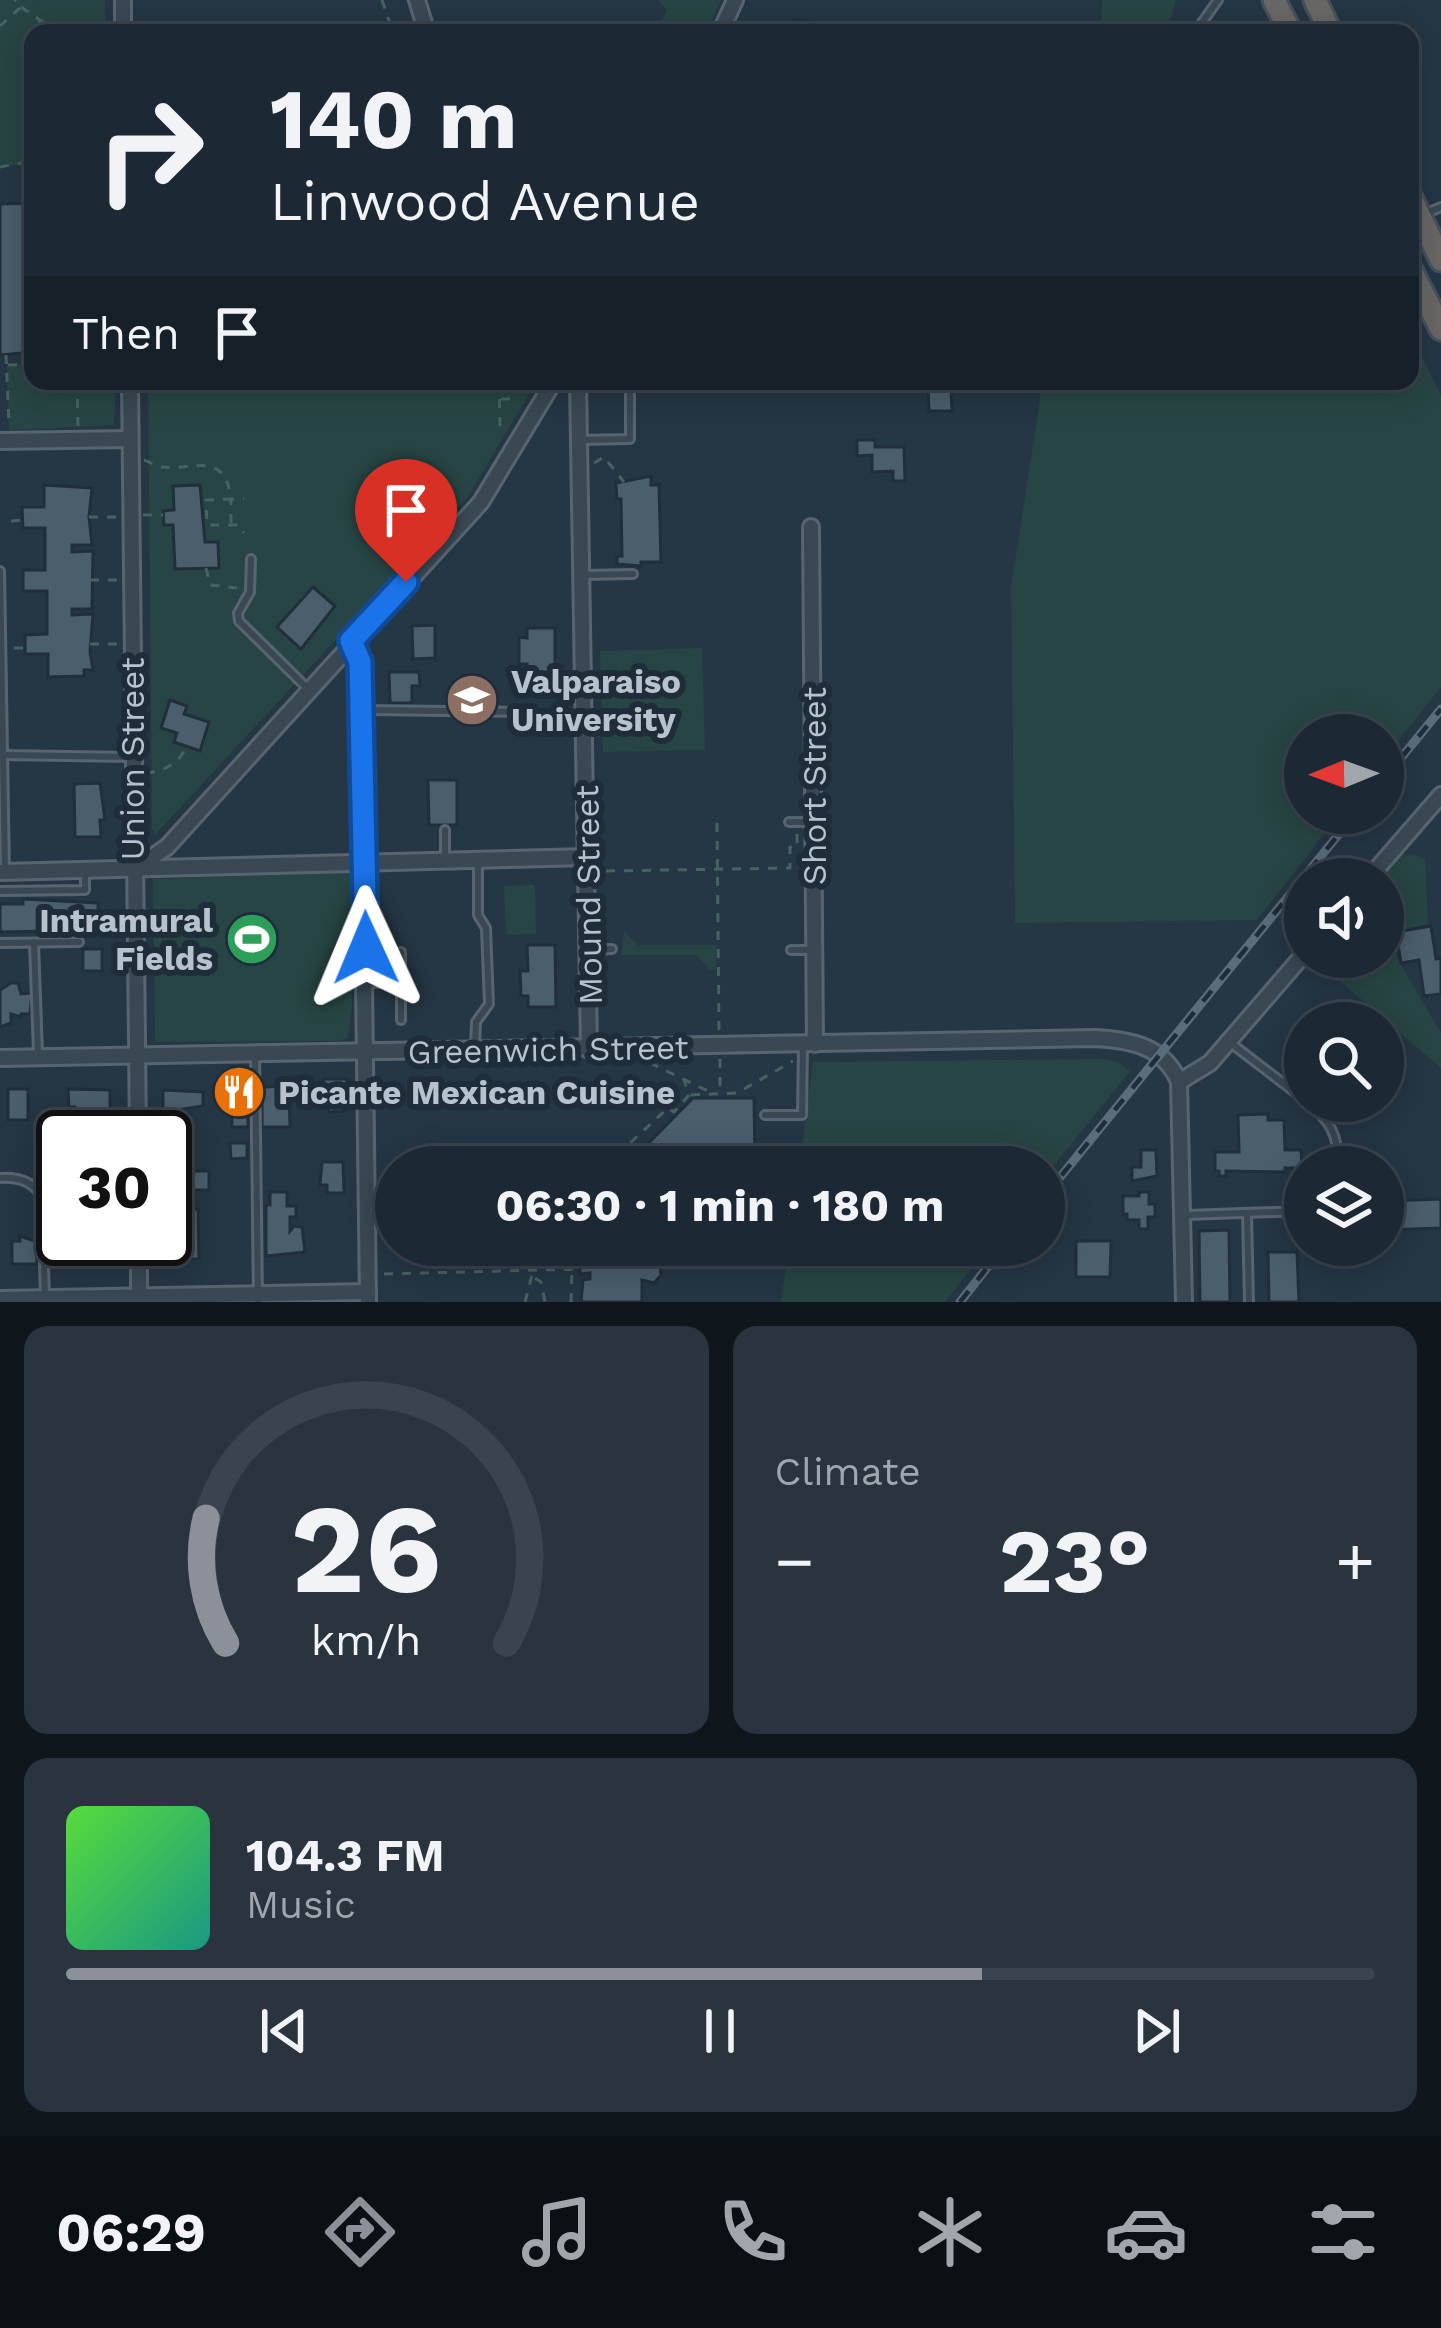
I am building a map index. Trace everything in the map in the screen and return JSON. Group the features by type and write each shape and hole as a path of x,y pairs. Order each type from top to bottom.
{"highway":[{"path":"1424,206 1441,260"},
{"path":"1419,286 1441,329"}],"street":[{"name":"Union Street","path":"130,390 136,516 131,580 138,1110"},
{"path":"133,870 167,847 481,502 549,390"},
{"name":"Mound Street","path":"578,390 589,1050"},
{"path":"4,435 130,439"},
{"name":"Short Street","path":"804,1049 815,950 811,527"},
{"path":"0,1299 368,1297 360,662 351,641"},
{"path":"1386,858 1441,795"},
{"path":"3,872 588,857"},
{"path":"1184,1302 1179,1082 1210,1063 1284,976"},
{"name":"Greenwich Street","path":"0,1058 804,1049 1095,1038 1134,1041 1174,1069 1179,1082"},
{"path":"139,1266 139,1301"}],"lane":[{"path":"580,440 630,439 630,390"},
{"path":"251,559 250,588 239,621 308,689"},
{"path":"0,571 3,872"},
{"path":"583,575 634,574"},
{"path":"361,710 530,712"},
{"path":"2,755 132,757"},
{"path":"793,822 814,822"},
{"path":"445,830 445,860"},
{"path":"475,1050 476,1022 489,1004 486,928 478,915 478,859"},
{"path":"0,891 85,890 85,871"},
{"path":"0,943 79,942"},
{"path":"34,943 38,1058"},
{"path":"589,950 612,949"},
{"path":"791,950 815,950"},
{"path":"401,952 401,1020"},
{"path":"367,983 401,983"},
{"path":"1228,1041 1284,1085"},
{"path":"765,1115 802,1114 804,1049"},
{"path":"255,1054 258,1299"},
{"path":"0,1178 26,1181 37,1187 42,1198 45,1301"},
{"path":"1182,1215 1284,1212"},
{"path":"1247,1213 1249,1302"}],"path":[{"path":"15,0 46,24"},
{"path":"0,26 21,7"},
{"path":"38,19 39,24"},
{"path":"4,435 6,355"},
{"path":"7,364 24,364"},
{"path":"0,384 8,386"},
{"path":"77,390 78,429"},
{"path":"499,390 500,427"},
{"path":"499,400 518,399"},
{"path":"594,463 604,457 624,482"},
{"path":"142,459 164,468 193,463 216,470 228,483 232,525"},
{"path":"244,499 206,500 207,525 232,525 244,533"},
{"path":"88,517 163,515"},
{"path":"10,521 22,520"},
{"path":"206,568 206,578 216,589 250,588"},
{"path":"90,580 131,580"},
{"path":"90,644 132,644"},
{"path":"13,648 25,648"},
{"path":"143,773 175,763 186,746"},
{"path":"790,868 790,848 796,847 793,822"},
{"path":"717,823 719,1029"},
{"path":"606,871 790,868 798,873"},
{"path":"627,1146 668,1108 674,1112 689,1095 737,1093 804,1049"},
{"path":"717,1094 720,1061"},
{"path":"650,1063 717,1094"},
{"path":"684,1080 689,1095"},
{"path":"572,1269 572,1302"},
{"path":"376,1274 533,1274 580,1269"},
{"path":"525,1302 533,1274"},
{"path":"533,1274 541,1282 544,1302"}],"green space":[{"path":"0,0 105,0 106,24 24,24 24,163 0,167"},
{"path":"658,0 721,0 710,24 660,24 667,10"},
{"path":"1102,0 1176,0 1169,24 1101,24"},
{"path":"1419,351 1441,395 1441,687 1404,734 1404,714 1284,714 1284,834 1325,834 1306,858 1284,858 1284,886 1257,920 1015,923 1011,587 1039,390 1419,390"},
{"path":"24,364 24,390 116,390 114,425 9,430 7,365"},
{"path":"148,390 532,390 467,498 155,835"},
{"path":"702,648 705,750 603,752 600,651"},
{"path":"1398,857 1425,858 1428,924 1404,930 1404,858"},
{"name":"Intramural Fields","path":"350,872 352,1005 348,1038 155,1042 153,879"},
{"path":"535,885 536,934 506,935 504,886"},
{"path":"624,931 638,945 716,945 716,969 709,969 697,955 621,955"},
{"path":"1404,970 1441,1033 1441,1068 1404,1036 1404,1002 1364,1002 1336,978 1404,978"},
{"path":"1102,1059 1130,1071 1065,1152 1065,1146 802,1146 813,1062"},
{"path":"786,1266 973,1266 945,1302 781,1302"}],"building":[{"path":"24,203 24,353 0,355 0,204"},
{"path":"928,390 951,390 952,411 929,411"},
{"path":"857,440 875,440 875,447 904,447 905,481 893,481 893,471 872,472 872,455 857,456"},
{"path":"651,476 651,485 659,485 661,562 617,564 617,556 622,556 621,499 617,499 616,483"},
{"path":"44,485 92,488 92,545 72,545 72,552 93,551 92,609 72,609 72,615 93,614 93,670 84,670 84,676 48,677 48,654 25,654 25,635 47,634 47,591 23,591 23,570 45,570 45,528 23,528 22,507 44,507"},
{"path":"200,485 205,542 218,542 219,568 175,569 173,525 164,525 163,511 174,510 173,486"},
{"path":"313,587 335,606 301,649 277,627"},
{"path":"435,625 435,658 413,659 412,626"},
{"path":"527,628 555,628 555,691 527,691 527,664 519,664 519,637 527,638"},
{"path":"389,672 419,672 420,686 412,686 412,703 390,703"},
{"path":"170,700 187,706 184,714 209,722 200,751 174,742 177,733 161,728"},
{"path":"428,780 457,780 457,825 429,825"},
{"path":"100,783 105,820 100,820 101,837 75,837 74,784"},
{"path":"23,899 98,903 98,930 0,932 0,904 23,904"},
{"path":"1431,926 1436,959 1441,958 1441,994 1424,996 1419,960 1404,962 1404,931"},
{"path":"527,945 555,945 556,1007 528,1007 528,996 521,996 520,971 528,971"},
{"path":"83,949 102,949 102,971 83,971"},
{"path":"18,983 21,994 32,993 30,1014 11,1014 11,1023 0,1027 0,990"},
{"path":"247,1075 248,1127 232,1127 231,1076"},
{"path":"323,1079 347,1079 345,1111 329,1112"},
{"path":"284,1086 284,1092 289,1092 290,1127 262,1127 262,1092 265,1087"},
{"path":"8,1089 28,1089 28,1120 8,1120"},
{"path":"68,1089 110,1090 110,1110 69,1107"},
{"path":"163,1090 203,1092 203,1106 163,1110"},
{"path":"693,1098 754,1098 755,1146 646,1146"},
{"path":"1268,1114 1268,1120 1284,1120 1284,1172 1226,1171 1226,1176 1219,1176 1215,1152 1239,1152 1238,1115"},
{"path":"230,1143 247,1143 247,1158 231,1159"},
{"path":"1141,1150 1156,1150 1157,1176 1132,1181 1132,1167 1141,1167"},
{"path":"322,1162 343,1162 344,1193 327,1193 327,1185 320,1185"},
{"path":"192,1171 209,1171 209,1190 192,1190"},
{"path":"270,1192 287,1192 287,1206 296,1206 290,1231 302,1227 305,1252 266,1256"},
{"path":"1139,1192 1149,1192 1149,1204 1155,1204 1148,1229 1139,1229 1139,1220 1127,1220 1123,1214 1123,1196 1139,1196"},
{"path":"1441,1199 1441,1228 1404,1229 1404,1200"},
{"path":"192,1209 198,1209 199,1259 192,1259"},
{"path":"1229,1230 1230,1302 1200,1302 1199,1231"},
{"path":"19,1236 36,1241 36,1264 12,1264 12,1241 20,1241"},
{"path":"1076,1241 1111,1241 1110,1277 1076,1277"},
{"path":"1268,1252 1284,1252 1284,1266 1298,1266 1299,1302 1269,1302"},
{"path":"580,1266 660,1266 661,1275 654,1283 642,1280 642,1302 581,1302 583,1280 590,1279 590,1273 580,1274"}],"railway":[{"path":"1404,754 1441,709"},
{"path":"1065,1171 1339,834"},
{"path":"960,1302 988,1266"}],"place":[{"name":"Valparaiso University","path":"472,700"},
{"name":"Intramural Fields","path":"252,939"},
{"name":"Picante Mexican Cuisine","path":"239,1092"}],"route":[{"path":"366,948 360,662 351,641 406,582"}]}
